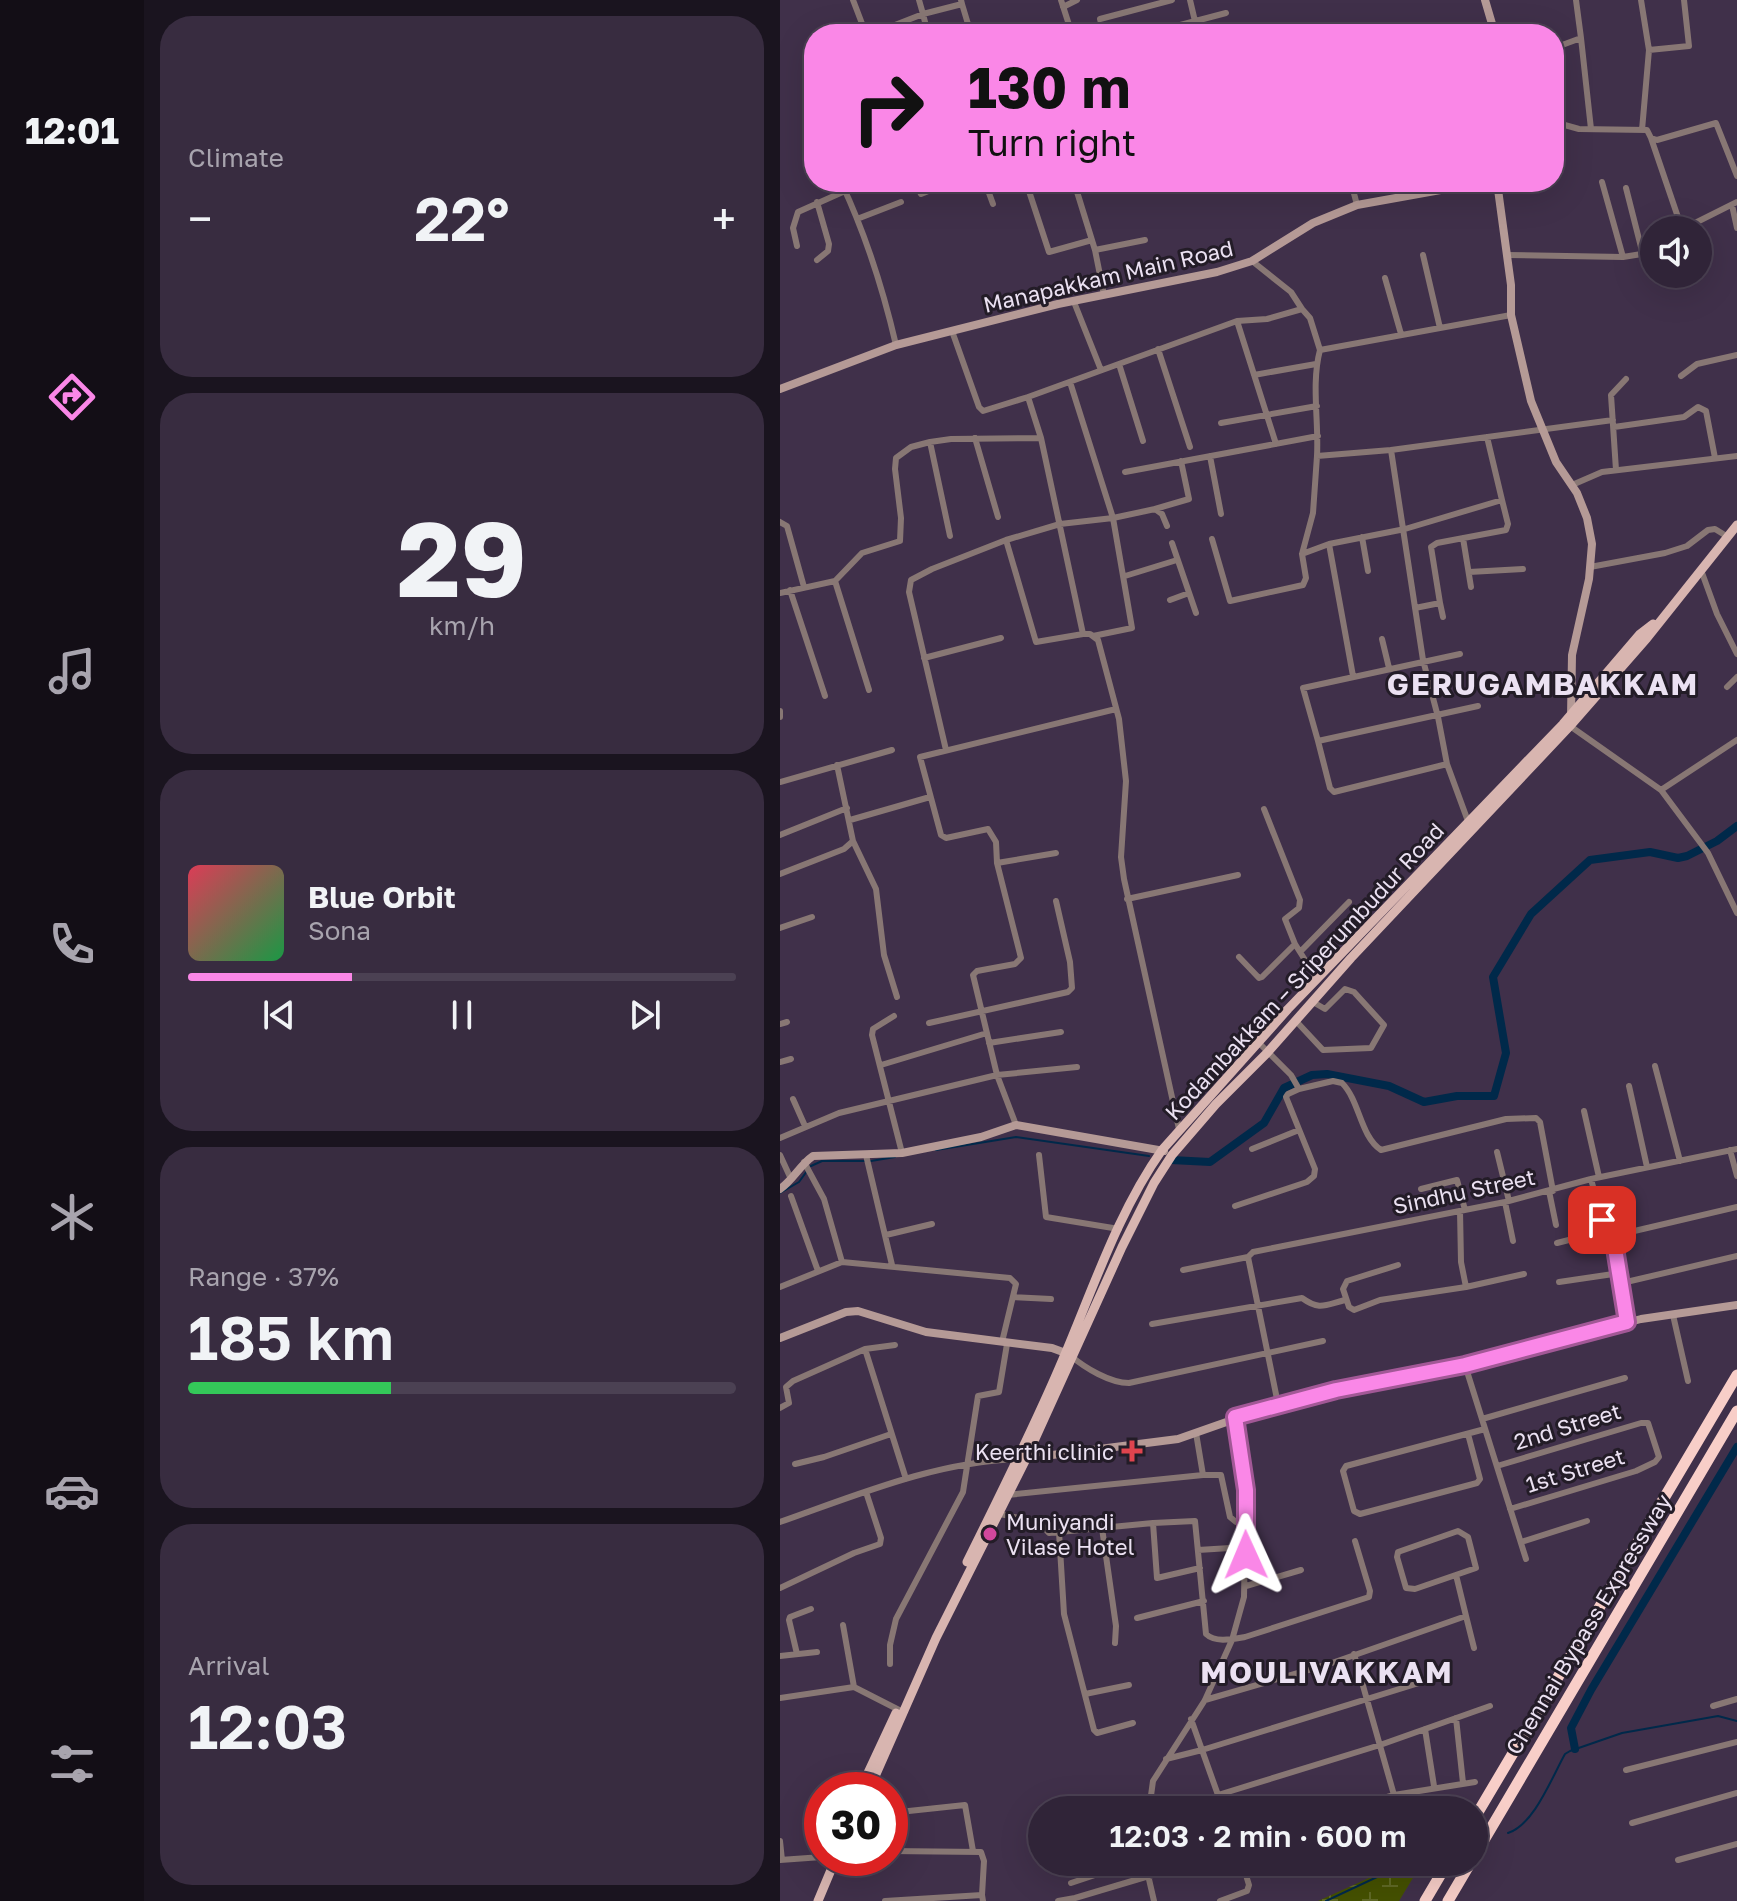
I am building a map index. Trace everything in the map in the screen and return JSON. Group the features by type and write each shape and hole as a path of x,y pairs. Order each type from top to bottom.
{"highway":[{"name":"Chennai Bypass Expressway","path":"1488,1796 1737,1375"},
{"name":"Chennai Bypass Expressway","path":"1488,1834 1737,1411"},
{"path":"1425,1901 1440,1876"},
{"name":"Chennai Bypass Expressway","path":"1448,1901 1463,1876"}],"main road":[{"name":"Kodambakkam – Sriperumbudur Road","path":"869,1772 1021,1460 1119,1229 1150,1166 1179,1129 1288,1009 1570,726 1645,641 1734,530"},
{"name":"Kodambakkam – Sriperumbudur Road","path":"1068,1354 1154,1183 1172,1155 1324,990 1640,634 1661,618"},
{"name":"Kodambakkam – Sriperumbudur Road","path":"995,1513 1007,1495 1021,1460"},
{"name":"Kodambakkam – Sriperumbudur Road","path":"876,1772 900,1711"},
{"path":"812,1901 822,1876"},
{"path":"818,1901 828,1876"}],"street":[{"path":"853,0 862,24"},
{"path":"919,0 926,24"},
{"path":"1069,24 1062,4 1077,0"},
{"path":"1101,24 1100,19 1172,0"},
{"path":"1190,0 1196,24"},
{"path":"1485,0 1492,24"},
{"path":"1576,0 1591,129"},
{"path":"1641,0 1649,50 1642,130"},
{"path":"1649,50 1689,46 1684,0"},
{"path":"898,24 961,2 968,24"},
{"path":"1184,24 1226,13"},
{"path":"1564,44 1581,38"},
{"path":"1651,138 1657,140 1716,123 1737,176"},
{"path":"1564,127 1647,130 1676,216"},
{"path":"1602,182 1623,257"},
{"path":"1626,188 1640,243"},
{"path":"797,246 793,228 798,212 842,192"},
{"path":"845,192 884,292 896,345"},
{"path":"989,192 993,204"},
{"path":"1029,192 1049,252 1092,240"},
{"path":"1077,192 1095,250 1104,295"},
{"path":"1354,192 1357,205"},
{"name":"Manapakkam Main Road","path":"780,389 896,345 1104,295 1194,278 1252,261 1313,223 1357,205 1429,192"},
{"path":"1498,192 1511,285 1511,315 1531,401 1556,462 1572,485 1587,518 1592,544 1572,655 1570,726 1661,790 1700,840 1737,913"},
{"path":"817,202 829,244 828,251 817,260"},
{"path":"857,219 901,202"},
{"path":"1710,216 1734,204 1737,228"},
{"path":"1095,250 1145,240"},
{"path":"1423,255 1440,328"},
{"path":"1507,255 1640,255"},
{"path":"1212,539 1226,595 1234,602 1303,585 1306,578 1302,554 1313,513 1318,436 1316,364 1320,350 1310,318 1291,292 1252,261"},
{"path":"1385,278 1401,334"},
{"path":"1074,302 1101,370"},
{"path":"952,331 983,411 1237,321 1267,319 1302,309"},
{"path":"1320,350 1511,315"},
{"path":"1237,321 1276,444"},
{"path":"1158,349 1190,447"},
{"path":"1681,376 1697,364 1737,355"},
{"path":"1119,364 1143,441"},
{"path":"1254,375 1316,364"},
{"path":"1616,470 1611,395 1626,379"},
{"path":"1006,540 1036,642 1132,628 1113,518 1070,382"},
{"path":"1028,397 1041,438 1083,634"},
{"path":"1221,423 1317,406"},
{"path":"1317,456 1391,450 1542,429 1684,417 1698,407 1706,411 1715,458"},
{"path":"1125,472 1318,436"},
{"path":"1443,617 1431,547 1437,543 1508,528 1487,437"},
{"path":"780,593 835,581 862,553 900,541 896,458 911,447 975,438 1041,438"},
{"path":"975,438 998,517"},
{"path":"930,442 950,536"},
{"path":"1391,450 1423,660 1447,764 1470,827"},
{"path":"1210,456 1221,514"},
{"path":"1572,485 1602,472 1737,456"},
{"path":"946,750 909,592 911,580 1006,540 1060,524 1113,518 1189,499 1181,461"},
{"path":"1302,554 1329,544 1405,529 1502,500"},
{"path":"1155,509 1162,514 1167,526"},
{"path":"780,522 787,526 804,587"},
{"path":"1590,567 1665,553 1687,546 1708,530 1734,530"},
{"path":"1362,537 1368,571"},
{"path":"1463,538 1471,587"},
{"path":"1172,543 1196,613"},
{"path":"1329,544 1353,676"},
{"path":"1125,576 1177,560"},
{"path":"1469,572 1523,569"},
{"path":"1701,570 1717,614 1737,654"},
{"path":"835,581 869,690"},
{"path":"790,590 825,696"},
{"path":"1170,600 1189,593"},
{"path":"1415,608 1440,603"},
{"path":"1093,636 1098,640 1116,709 1127,793 1121,857 1127,899 1179,1129"},
{"path":"924,658 1001,638"},
{"path":"1382,639 1389,668"},
{"path":"1447,764 1334,792 1330,788 1303,688 1460,654"},
{"path":"1727,687 1737,677"},
{"path":"1318,741 1478,706"},
{"path":"1016,1125 997,1075 974,972 1015,964 1021,958 997,863 996,842 988,829 943,837 920,757 1116,709"},
{"path":"1661,790 1737,740"},
{"path":"780,782 892,750"},
{"path":"837,765 853,841 876,889 884,955 897,997"},
{"path":"850,820 930,797"},
{"path":"780,835 847,808"},
{"path":"1264,809 1300,900 1300,906 1286,916 1285,922 1324,990"},
{"path":"780,874 844,849 853,841"},
{"path":"997,863 1056,853"},
{"path":"1127,899 1238,875"},
{"path":"929,1023 1068,992 1072,988 1070,962 1056,901"},
{"path":"1300,952 1349,902"},
{"path":"780,928 812,917"},
{"path":"1239,957 1261,978 1295,944"},
{"path":"1295,1020 1323,1050 1371,1048 1384,1025 1349,990 1345,989 1325,1009 1313,1002"},
{"path":"894,1016 872,1032 902,1153"},
{"path":"989,1043 1061,1032"},
{"path":"881,1065 987,1033"},
{"path":"1259,1043 1291,1075 1298,1087"},
{"path":"780,1062 791,1059"},
{"path":"1655,1066 1680,1161"},
{"path":"780,1138 839,1113 888,1100 997,1075 1077,1067"},
{"path":"1235,1206 1312,1179 1315,1169 1286,1097 1298,1087 1333,1081 1342,1083 1354,1101 1373,1144 1381,1150 1506,1119 1536,1118 1540,1122 1556,1225"},
{"path":"1629,1086 1647,1167"},
{"path":"793,1099 805,1126"},
{"path":"1584,1111 1599,1177"},
{"path":"780,1189 823,1154 866,1159 960,1142 1016,1125 1162,1150 1172,1155"},
{"path":"1252,1149 1299,1130"},
{"path":"1734,1149 1737,1176"},
{"name":"Sindhu Street","path":"1183,1270 1248,1257 1253,1252 1507,1202 1599,1177 1734,1149"},
{"path":"1497,1152 1513,1241"},
{"path":"780,1155 791,1179"},
{"path":"1039,1155 1046,1217 1119,1229"},
{"path":"866,1159 892,1265"},
{"path":"807,1166 824,1199 842,1262"},
{"path":"1591,1179 1602,1220 1611,1233 1627,1322"},
{"path":"1421,1189 1457,1180 1462,1211 1461,1262 1466,1287"},
{"path":"791,1196 818,1271"},
{"path":"1557,1243 1737,1207"},
{"path":"886,1235 932,1224"},
{"path":"1622,1283 1737,1256"},
{"path":"1248,1257 1278,1404"},
{"path":"780,1287 842,1262 1010,1278 1016,1284 1004,1343 999,1392 978,1396 970,1462 960,1501 896,1619 890,1645 890,1664"},
{"path":"1398,1265 1347,1281 1343,1289 1349,1307 1354,1310 1380,1300 1466,1287 1524,1274"},
{"path":"1559,1282 1620,1273"},
{"path":"1013,1297 1051,1299"},
{"path":"1152,1324 1302,1298 1312,1306 1320,1307 1345,1300"},
{"path":"1026,1449 1052,1455 1178,1439 1278,1404 1465,1365 1627,1322 1737,1305"},
{"path":"780,1338 846,1312 858,1311 926,1332 1052,1348 1119,1383 1323,1341"},
{"path":"1673,1315 1688,1381"},
{"path":"780,1408 789,1403 788,1384 865,1349 895,1345"},
{"path":"865,1349 906,1479"},
{"path":"1465,1365 1526,1559"},
{"path":"1482,1419 1625,1378"},
{"path":"1151,1796 1153,1781 1205,1700 1232,1640 1246,1586 1246,1490 1235,1417"},
{"name":"2nd Street","path":"1497,1466 1648,1423"},
{"name":"1st Street","path":"1510,1509 1655,1462 1659,1457 1648,1423"},
{"path":"1468,1434 1480,1479 1477,1483 1360,1514 1354,1511 1343,1471 1346,1466 1485,1429"},
{"path":"1196,1433 1203,1475"},
{"path":"795,1464 891,1434"},
{"path":"780,1522 906,1479 970,1462 1021,1460"},
{"path":"1007,1495 1221,1475 1230,1517 1236,1522 1246,1522"},
{"path":"780,1588 880,1544 881,1538 866,1492"},
{"path":"995,1513 1039,1522 1049,1533 1195,1521 1207,1637 1232,1640 1369,1597 1370,1591 1355,1541"},
{"path":"1521,1542 1587,1521"},
{"path":"1153,1523 1157,1578 1200,1568"},
{"path":"1102,1528 1116,1626 1115,1643"},
{"path":"1059,1532 1064,1614 1097,1733 1133,1723"},
{"path":"1462,1532 1468,1537 1477,1565 1474,1570 1456,1575 1408,1589 1397,1554 1462,1532"},
{"path":"1198,1550 1246,1547"},
{"path":"1246,1586 1301,1570"},
{"path":"1456,1575 1474,1648"},
{"path":"1137,1618 1204,1601"},
{"path":"797,1654 789,1620 811,1609"},
{"path":"1205,1700 1466,1616"},
{"path":"843,1625 854,1687"},
{"path":"780,1656 817,1652"},
{"path":"1354,1654 1394,1795"},
{"path":"1166,1759 1448,1674"},
{"path":"1085,1694 1129,1685"},
{"path":"780,1698 854,1687 900,1711"},
{"path":"1713,1706 1737,1699"},
{"path":"1215,1796 1380,1745 1490,1706"},
{"path":"1456,1718 1463,1783"},
{"path":"1191,1719 1218,1795"},
{"path":"1425,1729 1434,1786"},
{"path":"1626,1770 1737,1742"},
{"path":"1391,1796 1434,1786 1475,1782"},
{"path":"1632,1823 1737,1793"},
{"path":"908,1811 962,1804 968,1811 973,1851"},
{"path":"780,1841 781,1860 804,1858"},
{"path":"1678,1860 1737,1844"},
{"path":"885,1901 983,1898 981,1852 908,1851"},
{"path":"1071,1883 1092,1876"},
{"path":"1058,1901 1147,1876 1154,1901"},
{"path":"1220,1901 1243,1895 1248,1888 1245,1876"}],"green space":[{"path":"1373,1876 1414,1876 1399,1901 1318,1901"}],"waterway":[{"path":"1171,1160 1210,1162 1264,1123 1284,1088 1312,1075 1327,1074 1389,1086 1424,1102 1457,1096 1494,1096 1506,1053 1493,977 1531,914 1590,860 1650,852 1678,858 1687,856 1717,841 1737,826"},
{"path":"936,1150 1016,1137 1149,1156"},
{"path":"811,1166 822,1161 871,1161 895,1157"},
{"path":"780,1193 799,1182 807,1171"},
{"path":"1575,1749 1571,1728 1591,1690 1737,1447"},
{"path":"1508,1833 1526,1821 1534,1811 1565,1754 1570,1751 1622,1733 1718,1716 1737,1721"},
{"path":"1326,1901 1379,1876"}],"place":[{"name":"Keerthi clinic","path":"1132,1451"},
{"name":"Muniyandi Vilase Hotel","path":"990,1534"}],"district":[{"name":"GERUGAMBAKKAM","path":"1543,684"},
{"name":"MOULIVAKKAM","path":"1327,1672"}],"route":[{"path":"1246,1555 1246,1490 1235,1417 1336,1390 1465,1365 1627,1322 1613,1236 1602,1220"}]}
